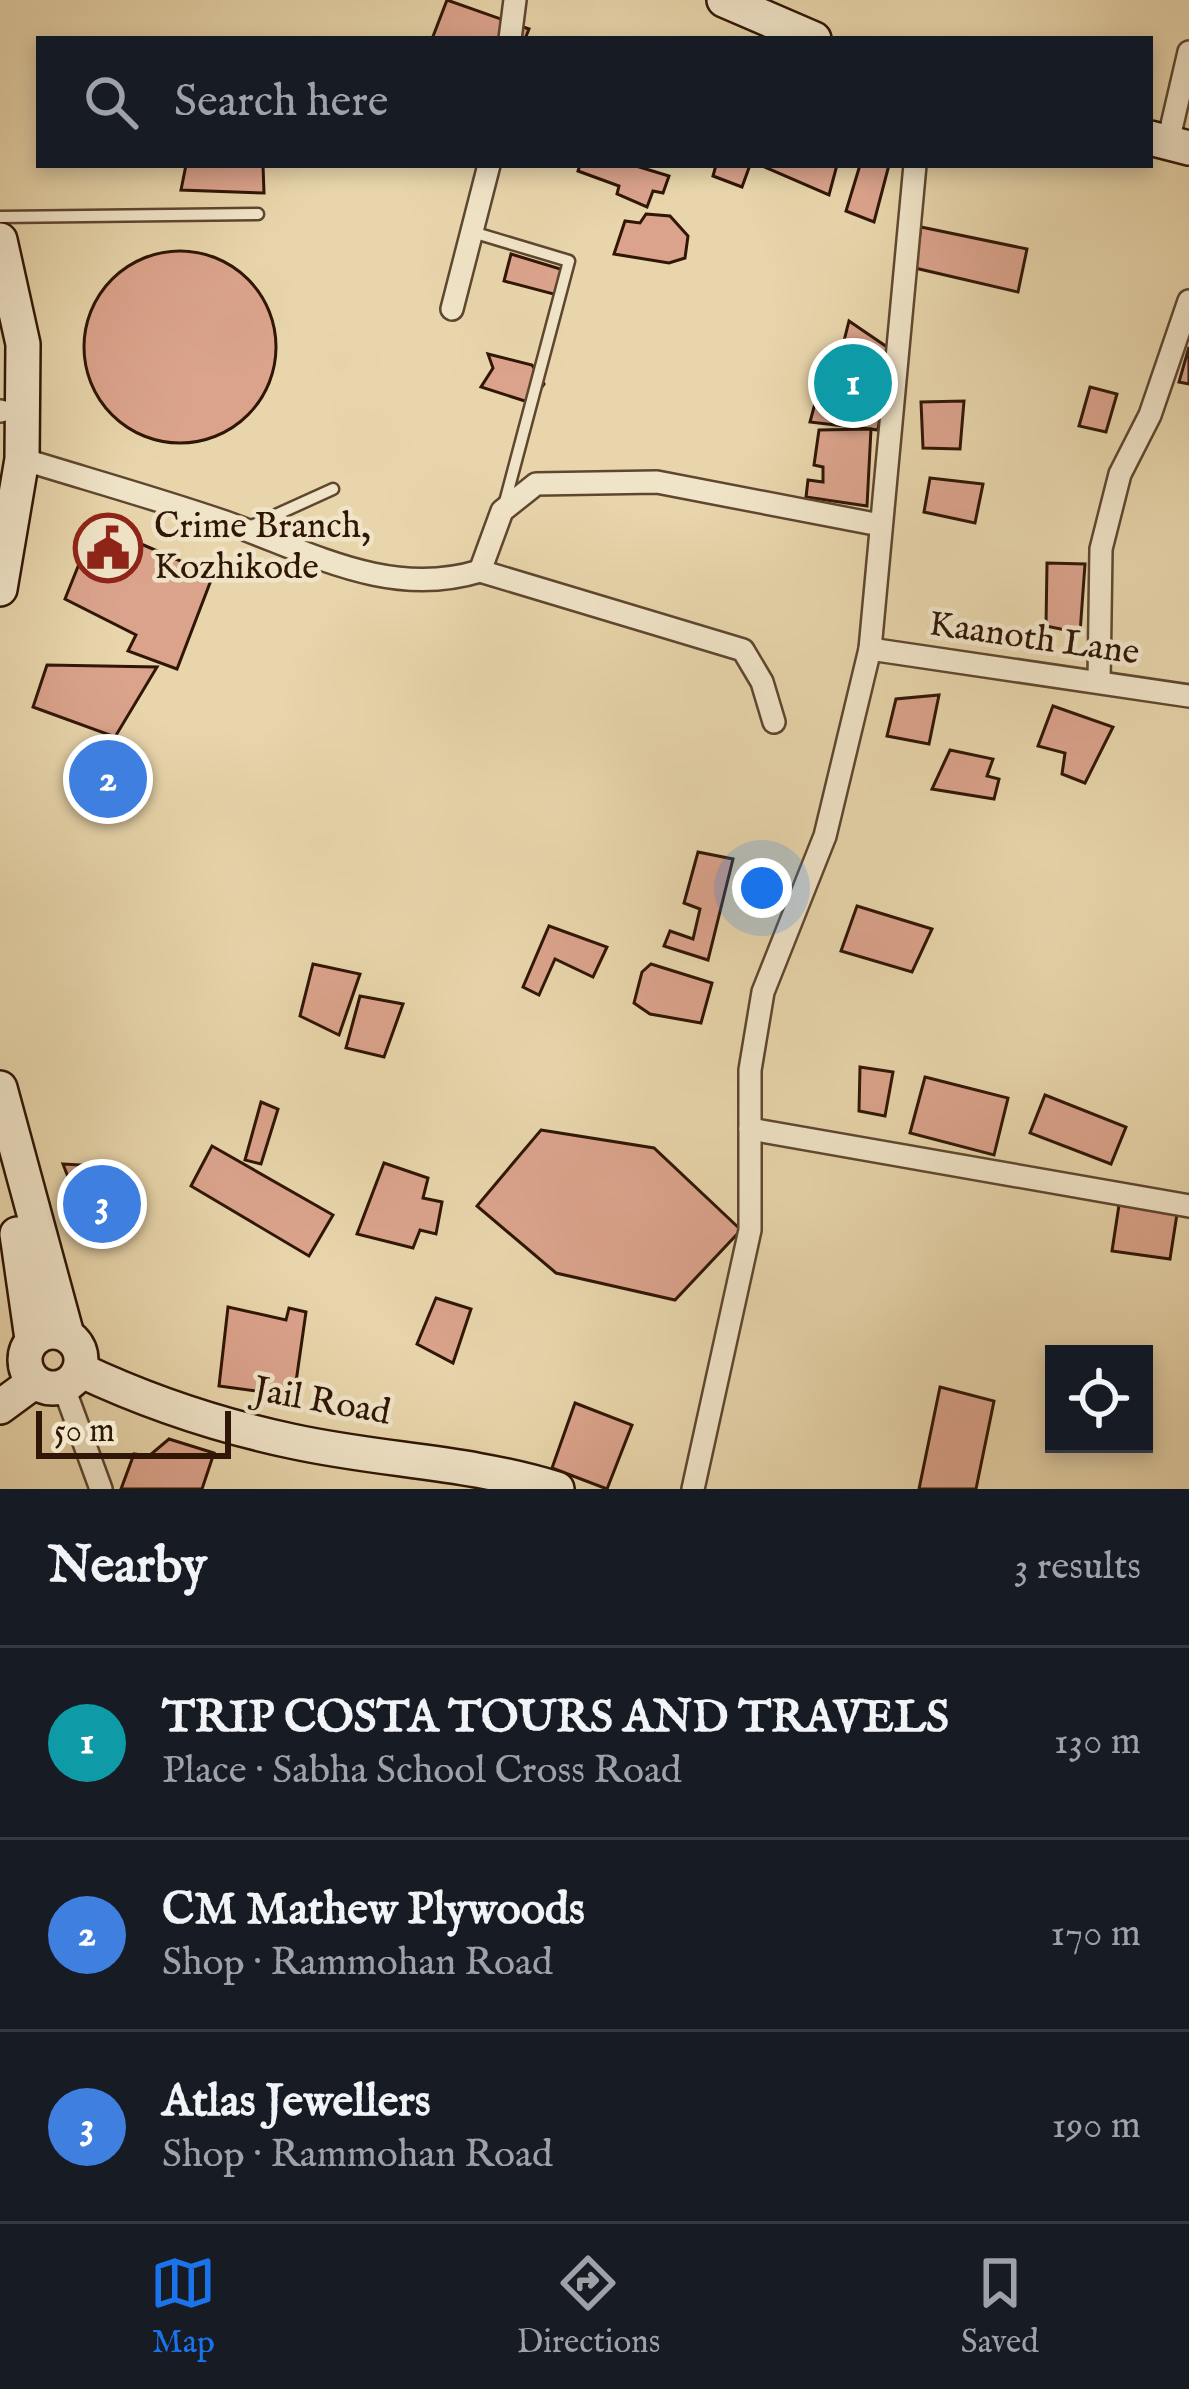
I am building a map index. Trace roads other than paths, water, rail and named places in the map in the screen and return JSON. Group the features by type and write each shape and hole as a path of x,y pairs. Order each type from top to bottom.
{"main road":[{"path":"724,0 807,36"},
{"path":"0,240 23,344 5,404 11,450 0,589"},
{"path":"0,1088 67,1335 81,1357 59,1380 0,1407"},
{"path":"0,1178 23,1256 32,1339"},
{"path":"59,1380 25,1367 24,1351 32,1339 49,1331 67,1335"},
{"name":"Jail Road","path":"59,1380 294,1442 557,1489"}],"street":[{"path":"510,36 515,0"},
{"path":"1169,142 1189,52"},
{"path":"452,309 487,168"},
{"path":"693,1489 750,1230 750,1070 763,992 825,836 870,649 915,168"},
{"path":"1099,681 1101,549 1120,474 1150,415 1189,301"},
{"path":"11,450 244,530 341,570 440,584 480,572 743,650 762,682 774,722"},
{"path":"480,572 502,511 536,484 657,482 880,525"},
{"name":"Kaanoth Lane","path":"870,649 1189,696"},
{"path":"750,1129 1189,1206"},
{"path":"59,1380 91,1450 100,1489"}],"lane":[{"path":"0,218 258,214"},
{"path":"468,231 569,261 502,511"},
{"path":"244,530 333,489"}],"place":[{"name":"TRIP COSTA TOURS AND TRAVELS","path":"853,383"},
{"name":"Crime Branch, Kozhikode","path":"108,548"},
{"name":"CM Mathew Plywoods","path":"108,779"},
{"name":"Atlas Jewellers","path":"102,1204"}]}
